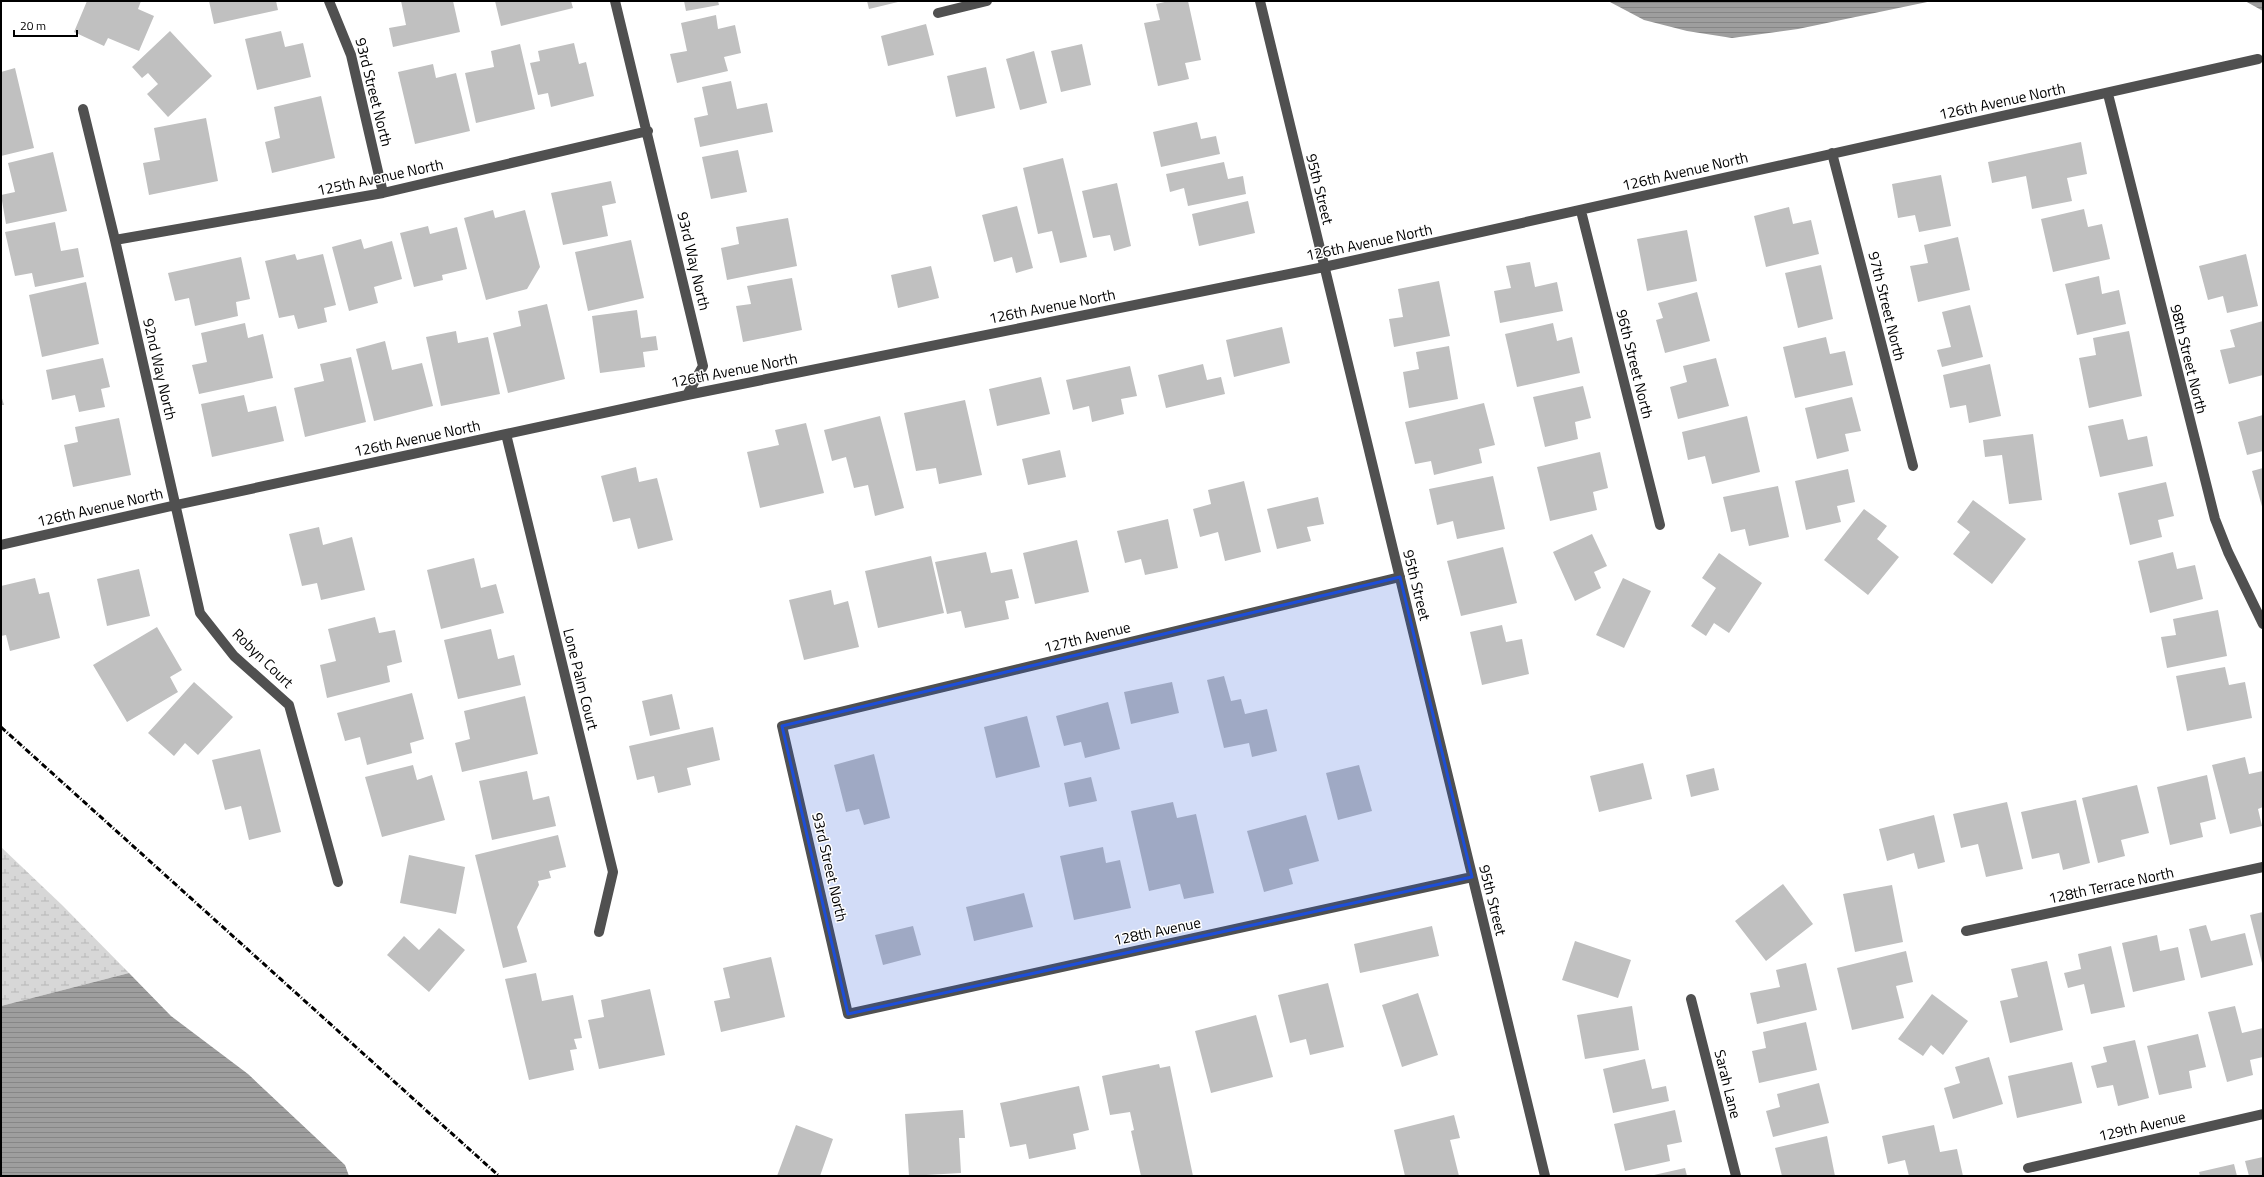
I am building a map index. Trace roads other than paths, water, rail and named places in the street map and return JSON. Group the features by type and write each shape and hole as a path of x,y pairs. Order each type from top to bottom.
{"street":[{"name":"93rd Street North","path":"329,1 352,54 383,193"},
{"name":"93rd Way North","path":"615,1 648,131 703,366 686,395"},
{"path":"938,12 987,1"},
{"name":"95th Street","path":"1260,1 1545,1176"},
{"name":"126th Avenue North","path":"1,545 176,505 686,395 1324,267 1581,211 1832,153 2108,94 2258,59"},
{"name":"98th Street North","path":"2108,94 2211,506 2228,552 2263,624"},
{"name":"92nd Way North","path":"83,109 115,240 176,505"},
{"name":"125th Avenue North","path":"115,240 383,193 648,131"},
{"name":"97th Street North","path":"1832,153 1913,466"},
{"name":"96th Street North","path":"1581,211 1660,525"},
{"name":"Lone Palm Court","path":"506,434 613,872 599,932"},
{"name":"Robyn Court","path":"176,505 200,613 234,656 289,705 338,882"},
{"name":"127th Avenue","path":"782,726 1400,577"},
{"name":"93rd Street North","path":"782,726 848,1014"},
{"name":"128th Terrace North","path":"1966,931 2263,867"},
{"name":"128th Avenue","path":"848,1014 1472,877"},
{"name":"Sarah Lane","path":"1691,1000 1736,1176"},
{"name":"129th Avenue","path":"2028,1168 2263,1114"}],"railway":[{"path":"1,727 499,1176"}]}
